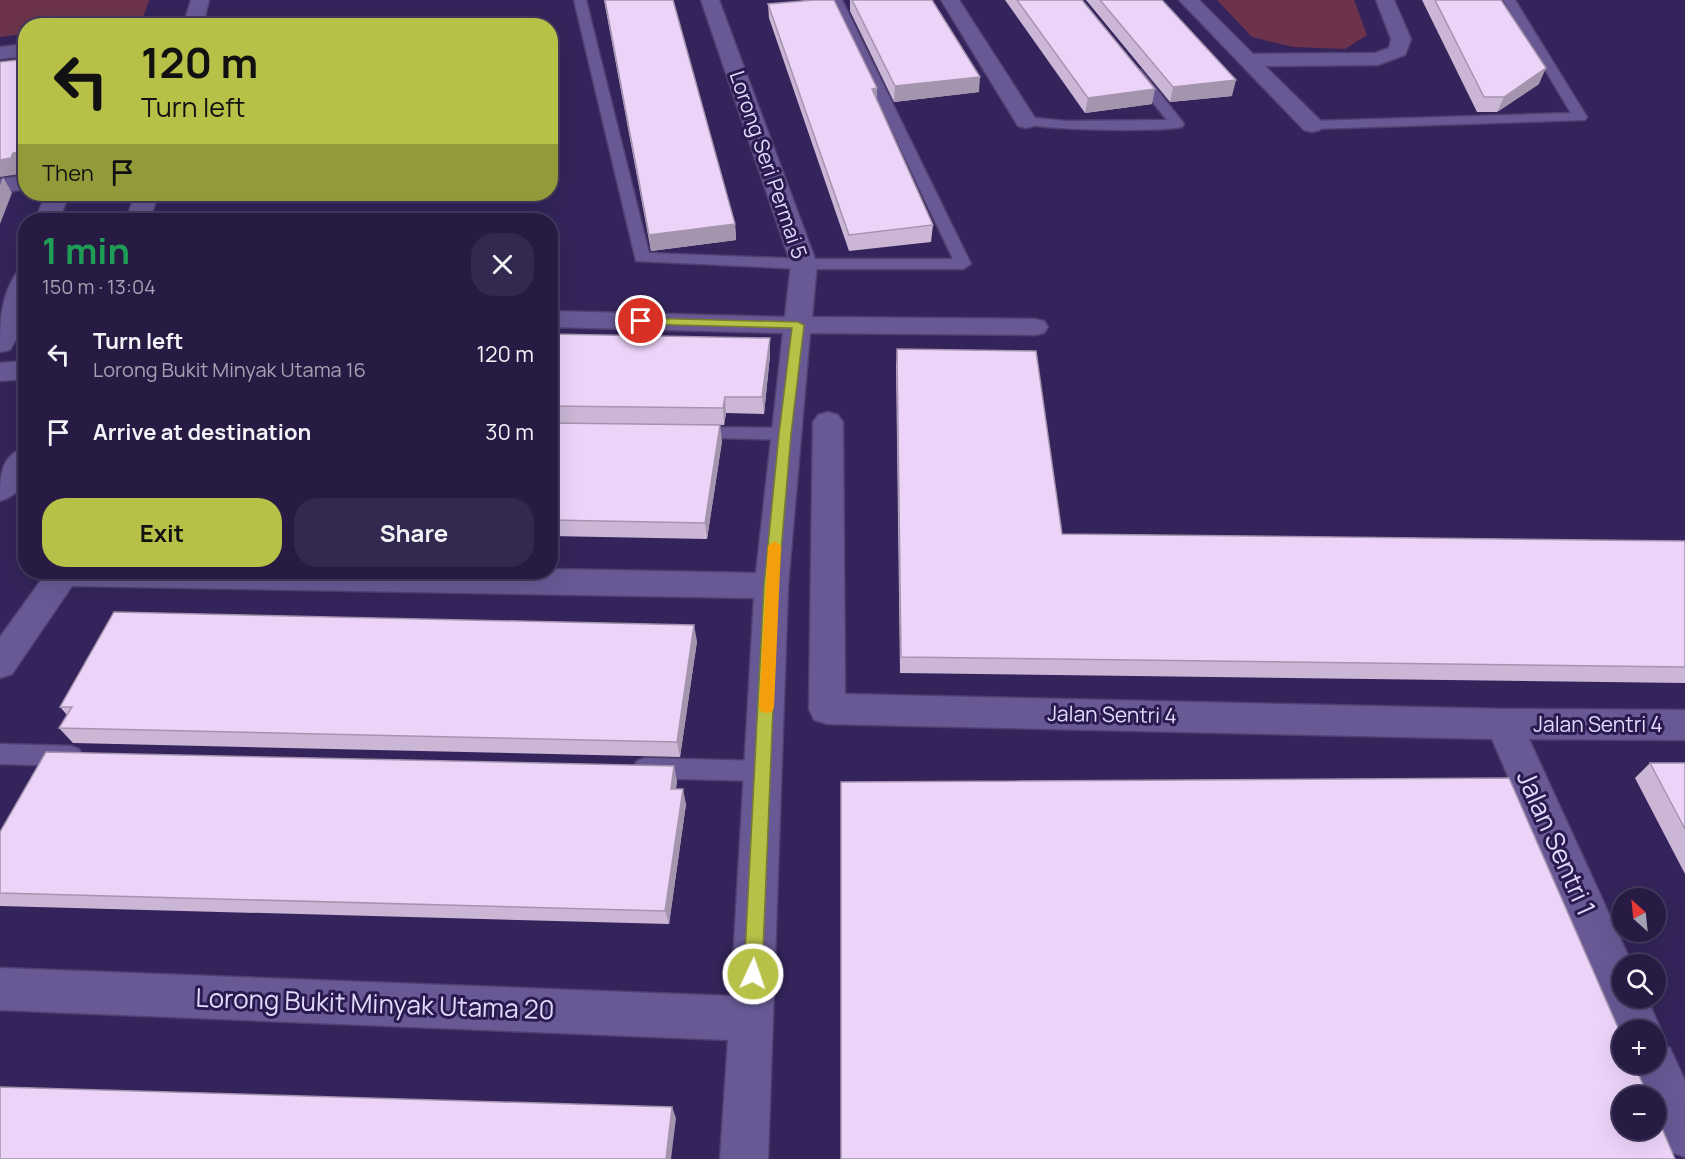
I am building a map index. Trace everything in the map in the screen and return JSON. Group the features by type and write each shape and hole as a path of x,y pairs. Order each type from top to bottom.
{"street":[{"path":"195,18 200,0"},
{"name":"Lorong Seri Permai 5","path":"710,0 804,264 771,586 744,1159"},
{"path":"950,0 1026,122"},
{"path":"1188,0 1312,125"},
{"path":"1249,60 1378,59 1398,51 1401,39 1385,0"},
{"path":"0,53 18,51"},
{"path":"0,186 18,183"},
{"path":"0,344 18,298"},
{"path":"558,319 798,325 1035,327"},
{"path":"0,372 18,371"},
{"name":"Jalan Sentri 4","path":"828,422 826,709 1504,724 1685,725"},
{"path":"0,490 18,467"},
{"path":"0,664 58,579"},
{"path":"417,579 771,586"},
{"name":"Jalan Sentri 1","path":"1504,724 1612,969"},
{"name":"Lorong Bukit Minyak Utama 20","path":"0,989 751,1019"},
{"path":"1658,1074 1685,1134"}],"lane":[{"path":"580,0 642,258 804,264 963,264 836,0"},
{"path":"1312,125 1580,117 1509,0"},
{"path":"1026,122 1066,125 1177,124 1127,62"},
{"path":"680,433 785,434"},
{"path":"0,754 96,756"},
{"path":"621,768 764,771"}],"shaded area":[{"path":"0,0 149,0 143,18 18,18 18,35 0,37"},
{"path":"1217,0 1354,0 1367,35 1345,49 1293,47 1252,37"}],"building":[{"path":"605,0 673,0 735,224 649,235"},
{"path":"834,0 877,88 872,89 933,225 849,235 768,4"},
{"path":"852,0 932,0 980,77 895,86"},
{"path":"1017,0 1082,0 1155,89 1088,98"},
{"path":"1100,0 1162,0 1236,80 1173,87"},
{"path":"1435,0 1501,0 1546,68 1504,97 1484,97"},
{"path":"18,60 18,153 13,153 11,158 0,160 0,62"},
{"path":"558,334 770,338 762,397 725,397 723,408 558,406"},
{"path":"897,349 1036,351 1062,534 1685,541 1685,667 901,657"},
{"path":"558,423 720,425 705,523 558,520"},
{"path":"114,612 694,625 677,742 59,728 72,707 60,707"},
{"path":"46,752 674,766 671,789 683,789 665,911 0,893 0,832"},
{"path":"1650,763 1685,763 1685,829"},
{"path":"1509,778 1615,1020 1612,1020 1612,1074 1638,1074 1644,1086 1612,1086 1612,1140 1666,1140 1666,1138 1675,1159 841,1159 841,782"},
{"path":"0,1087 672,1107 666,1159 0,1159"}],"slow traffic":[{"path":"766,707 775,546"}],"route":[{"path":"641,321 798,325 771,586 753,974"}]}
